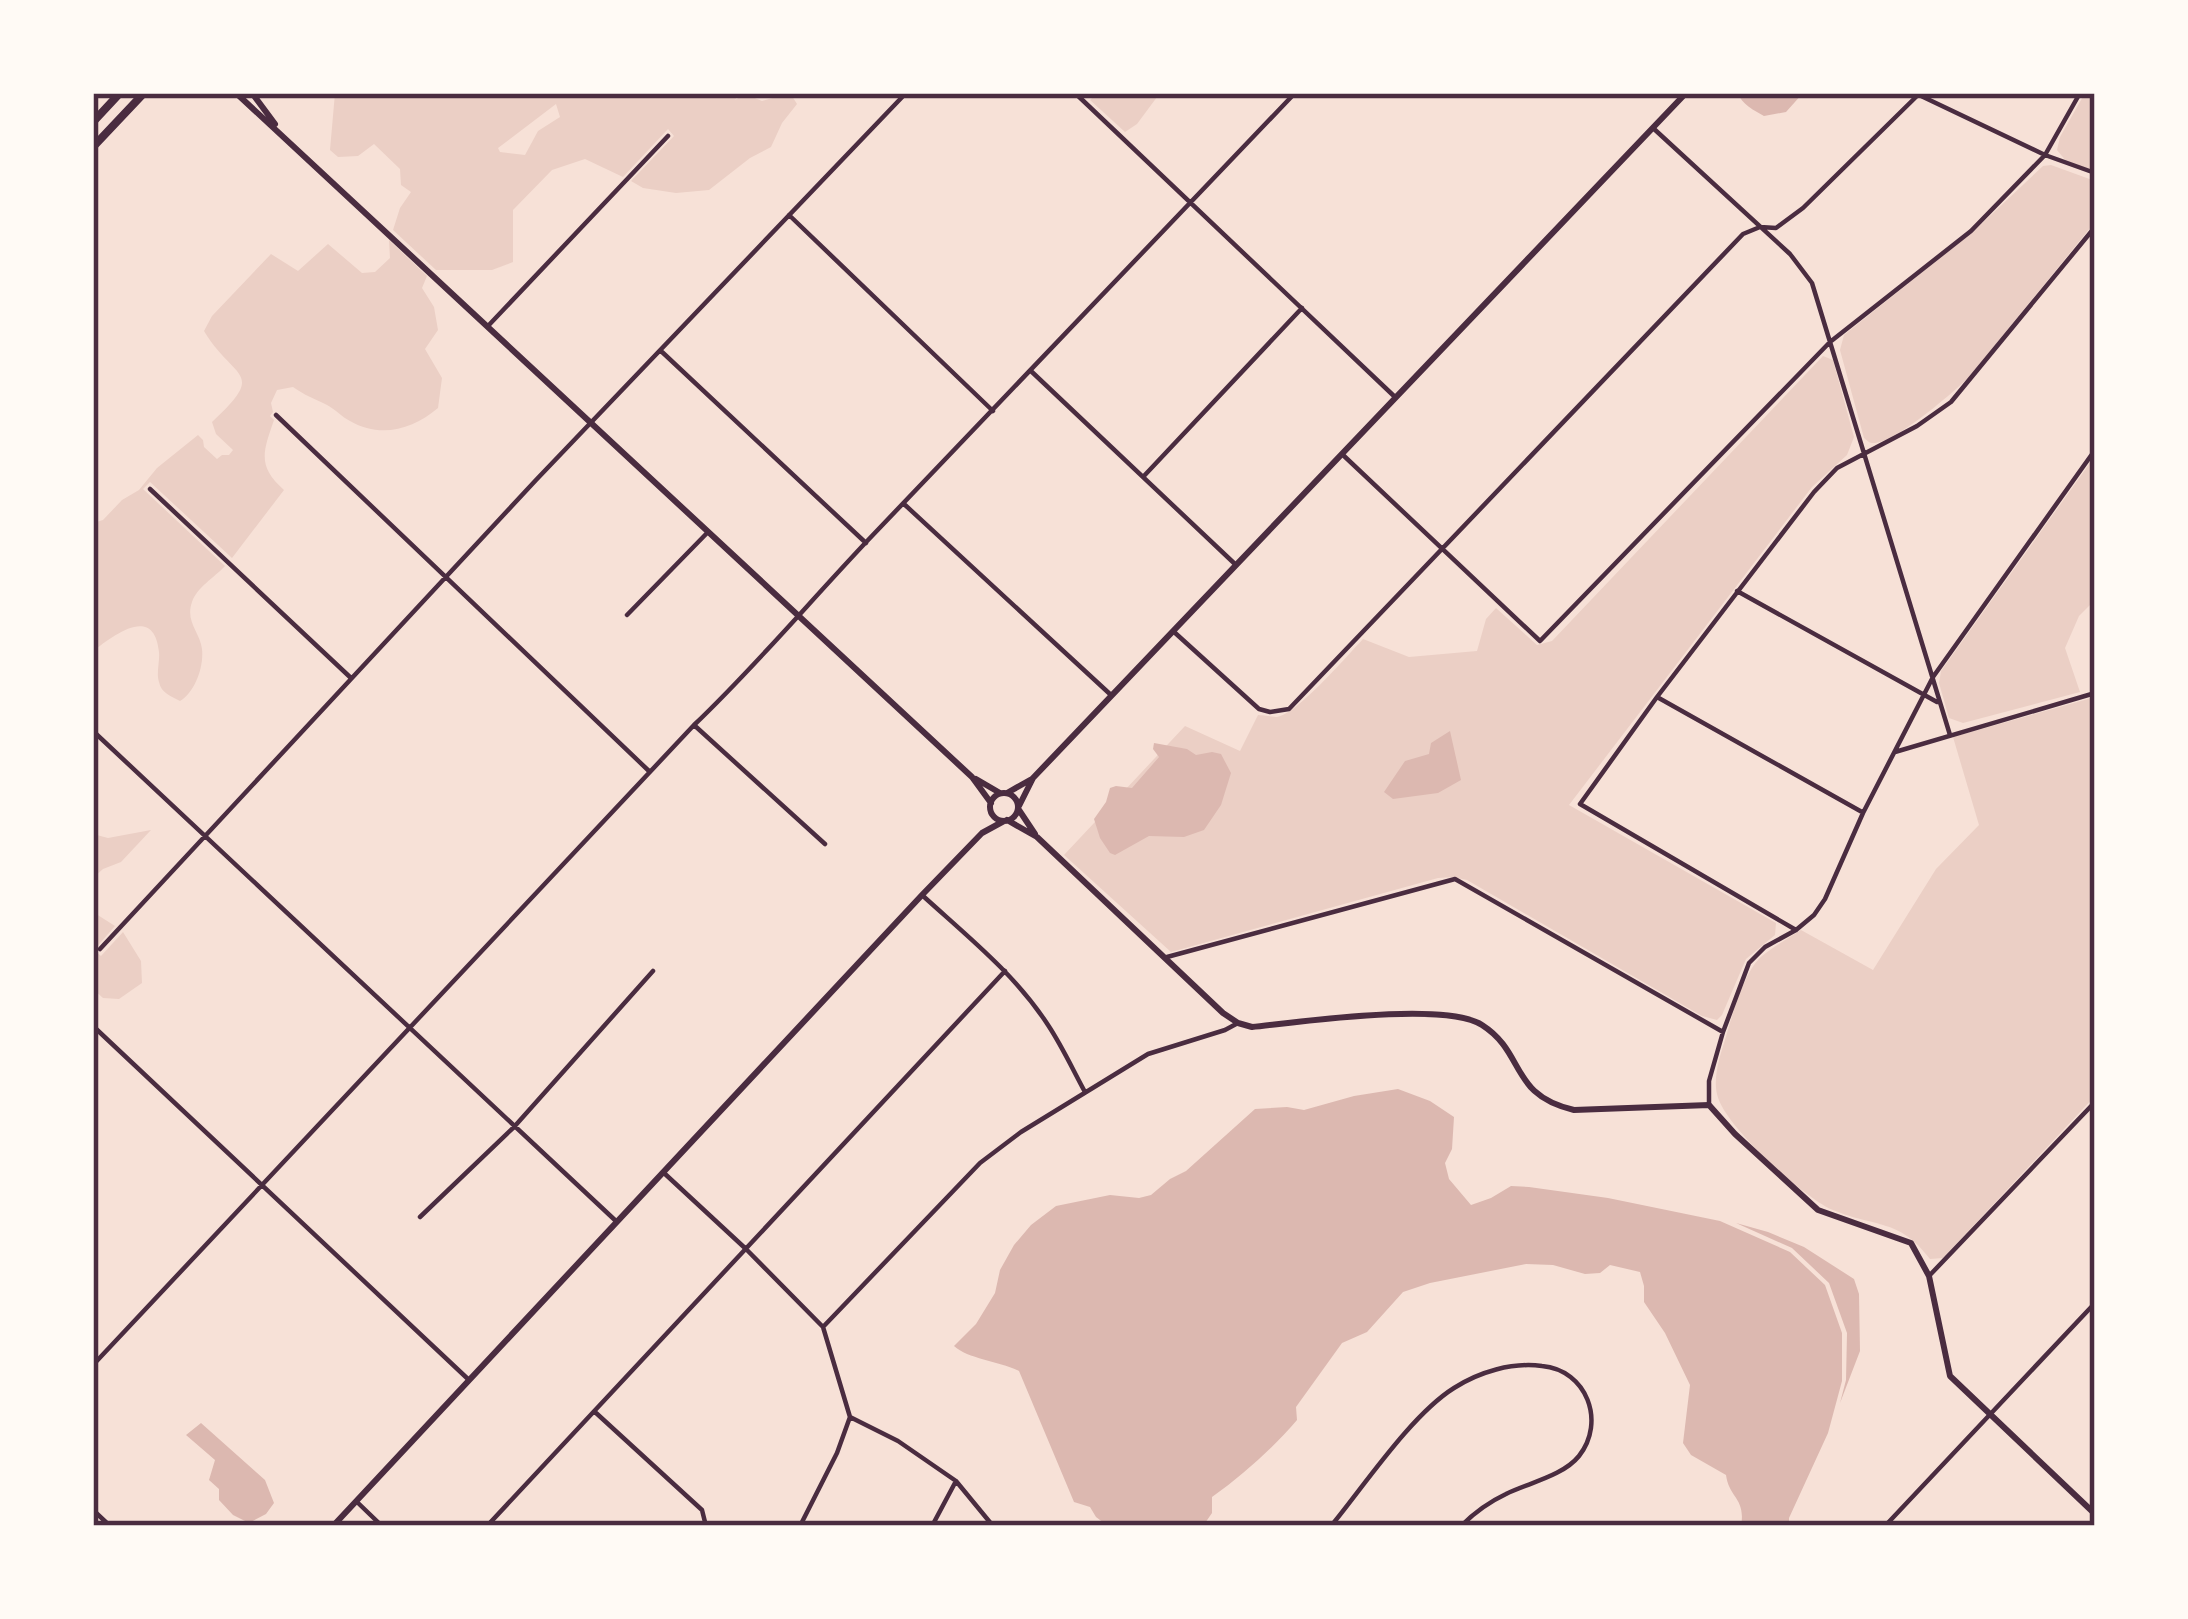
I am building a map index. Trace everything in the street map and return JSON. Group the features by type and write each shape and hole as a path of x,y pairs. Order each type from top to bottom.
{"main road":[{"path":"93,122 120,93"},
{"path":"93,147 144,93"}],"street":[{"path":"236,93 973,778 996,818 1037,837"},
{"path":"252,93 284,137"},
{"path":"100,949 906,93"},
{"path":"1075,93 1395,397"},
{"path":"93,1365 1295,93"},
{"path":"332,1526 922,895 982,833 1014,817 1033,778 1686,93"},
{"path":"1342,454 1540,641 1830,342 1971,230 2044,155 2080,93"},
{"path":"1173,631 1259,710 1288,709 1743,234 1760,227 1776,228 1803,208 1919,94 2044,155 2095,173"},
{"path":"1653,128 1790,254 1811,283 1949,735"},
{"path":"488,326 668,136"},
{"path":"789,215 993,412"},
{"path":"1796,930 1580,804 1814,492 1837,468 1917,426 1951,402 2095,227"},
{"path":"1143,477 1301,308"},
{"path":"661,351 866,543"},
{"path":"1032,372 1236,565"},
{"path":"277,415 650,772"},
{"path":"2095,450 1933,677 1863,812 1825,899 1814,915 1749,963 1709,1081 1709,1105 1818,1210 1911,1243 1929,1276 1950,1376 2095,1514"},
{"path":"150,489 351,678"},
{"path":"904,504 1112,695"},
{"path":"627,615 708,532"},
{"path":"1737,591 1940,704"},
{"path":"1895,752 2095,693"},
{"path":"1657,697 1863,812"},
{"path":"694,725 825,844"},
{"path":"93,731 617,1222"},
{"path":"973,778 1016,798 1037,837 1238,1023 1252,1027 1392,1015 1466,1018 1483,1025 1501,1042 1525,1082 1554,1106 1574,1110 1709,1105"},
{"path":"982,833 991,806 1004,793 1033,778"},
{"path":"1167,957 1454,880 1723,1032"},
{"path":"922,895 1005,971 1049,1026 1085,1092"},
{"path":"420,1217 514,1126 652,971"},
{"path":"487,1526 1005,971"},
{"path":"824,1328 980,1163 1021,1132 1148,1054 1238,1023"},
{"path":"93,1026 469,1380"},
{"path":"1929,1276 2095,1102"},
{"path":"664,1172 824,1328 850,1418 800,1526"},
{"path":"1885,1526 2095,1303"},
{"path":"1331,1526 1419,1418 1451,1390 1488,1371 1515,1367 1538,1365 1567,1374 1589,1402 1593,1416 1582,1452 1570,1466 1501,1496 1461,1526"},
{"path":"595,1412 702,1510 706,1526"},
{"path":"850,1418 898,1442 956,1481 994,1526"},
{"path":"932,1526 956,1481"},
{"path":"356,1501 382,1526"},
{"path":"93,1510 110,1526"}],"shaded area":[{"path":"335,93 740,93 735,100 745,94 762,101 790,93 797,104 771,147 709,190 676,193 643,188 631,181 674,136 668,129 623,177 585,159 552,170 513,210 513,262 492,270 436,270 393,230 411,192 401,185 400,169 374,144 358,156 338,157 330,150","holes":["556,104 560,117 538,131 525,155 500,152 498,148"]},
{"path":"1097,93 1160,93 1125,132 1090,100"},
{"path":"1738,93 1803,93 1786,112 1764,116 1745,104"},
{"path":"2085,93 2095,93 2095,171 2066,161 2057,150"},
{"path":"2043,166 2095,181 2095,222 1969,377 1908,427 1882,441 1869,442 1840,350 1844,335 1975,230"},
{"path":"389,240 427,276 422,288 434,307 438,330 425,349 442,378 438,408 407,426 373,430 293,387 277,390 271,403 274,420 265,458 284,490 232,558 150,482 143,489 225,566 192,602 190,615 202,656 190,692 180,701 162,689 156,637 149,629 132,628 93,651 93,523 139,490 157,468 198,435 217,459 233,450 216,434 212,422 242,384 204,331 212,316 271,254 298,271 328,244 362,273 375,272 390,258"},
{"path":"1823,356 1833,360 1854,437 1847,455 1812,487 1569,805 1776,923 1775,935 1746,959 1717,1020 1702,1016 1467,880 1438,878 1171,952 1064,855 1185,726 1240,751 1258,715 1277,717 1297,706 1363,639 1409,657 1477,651 1486,619 1496,608 1537,645 1552,641"},
{"path":"2095,456 2095,600 2079,616 2065,648 2080,692 1963,723 1949,718 1939,683 1941,671"},
{"path":"2095,697 2095,1096 1943,1258 1930,1259 1897,1230 1820,1203 1766,1159 1734,1124 1717,1094 1721,1053 1750,972 1767,952 1801,930 1873,970 1936,869 1979,825 1953,737"},
{"path":"1450,731 1461,780 1438,793 1393,799 1384,792 1405,761 1429,754 1431,743"},
{"path":"1154,743 1196,755 1221,754 1231,773 1221,805 1204,830 1184,837 1149,836 1115,855 1100,838 1094,819 1110,788 1132,788 1159,757"},
{"path":"151,830 121,862 93,878 93,834 108,838"},
{"path":"93,912 115,926 94,950 101,956 123,932 141,961 142,983 119,999 103,998 93,989"},
{"path":"1398,1089 1454,1117 1452,1149 1445,1163 1449,1179 1471,1205 1511,1186 1529,1187 1720,1221 1790,1252 1825,1285 1842,1333 1842,1381 1828,1433 1789,1526 1741,1526 1741,1509 1726,1475 1691,1455 1683,1443 1690,1385 1644,1302 1640,1272 1610,1265 1600,1273 1585,1274 1526,1264 1403,1292 1367,1332 1342,1343 1296,1407 1297,1420 1212,1497 1212,1513 1203,1526 1108,1526 1090,1507 1074,1502 1019,1371 954,1346 976,1324 995,1293 1000,1270 1014,1245 1056,1206 1110,1195 1151,1195 1186,1171 1255,1109 1304,1110"},
{"path":"1736,1223 1804,1247 1854,1279 1859,1294 1860,1351 1840,1403 1846,1380 1847,1333 1829,1283 1792,1248"},
{"path":"201,1423 265,1480 274,1503 266,1514 249,1523 219,1500 219,1489 209,1480 215,1460 186,1435"}]}
